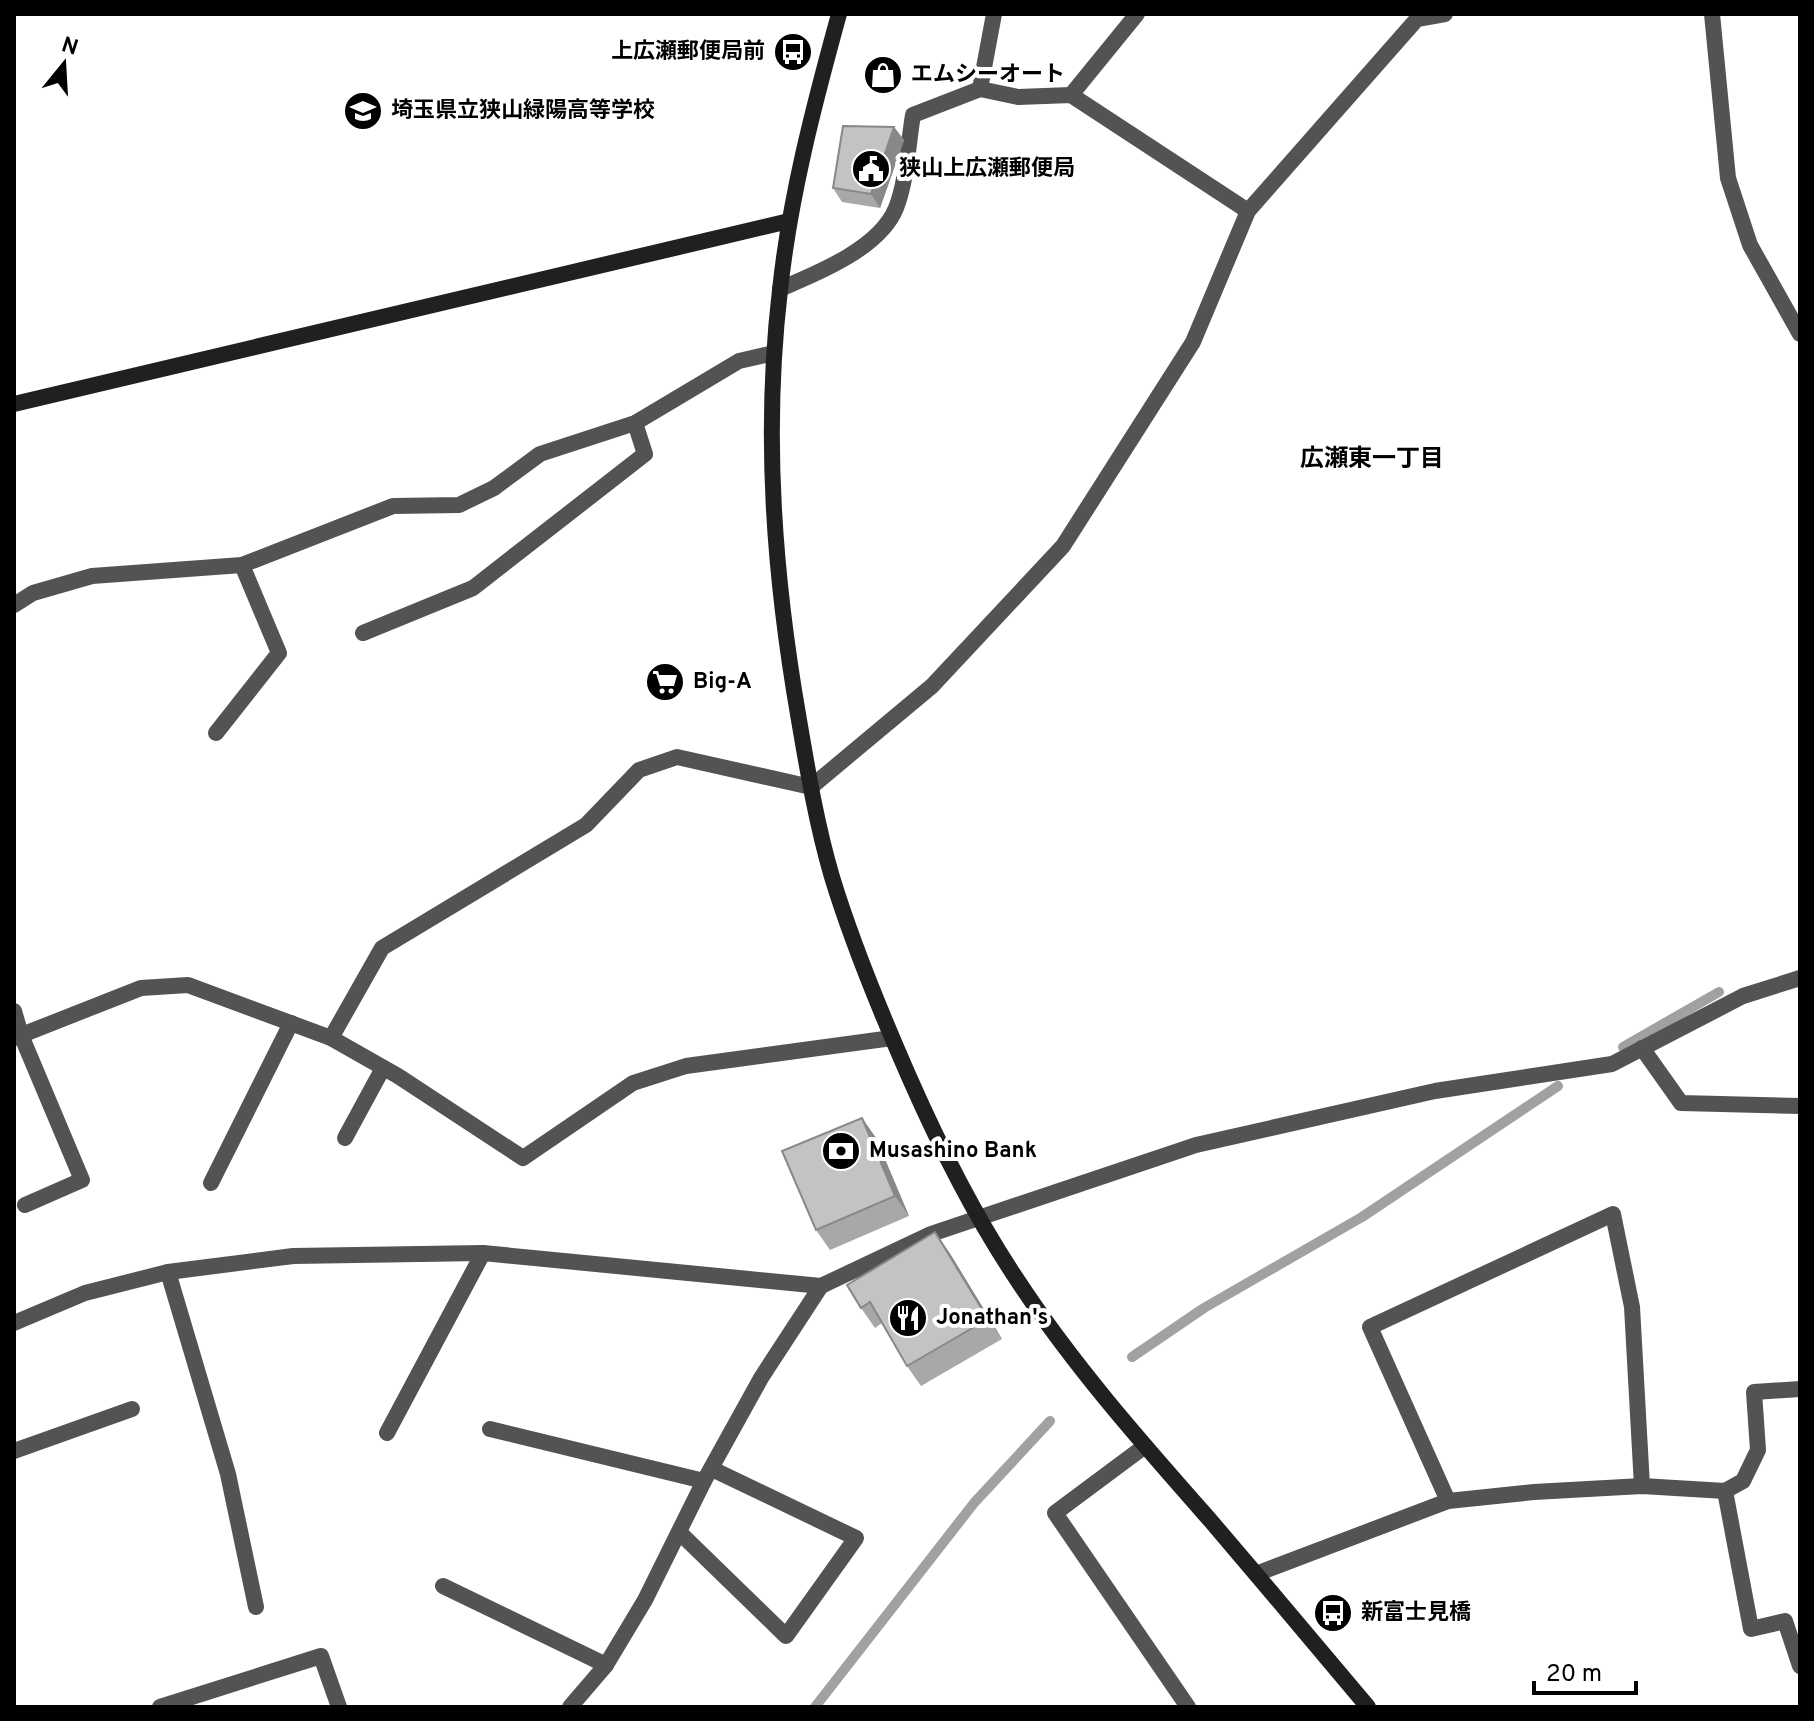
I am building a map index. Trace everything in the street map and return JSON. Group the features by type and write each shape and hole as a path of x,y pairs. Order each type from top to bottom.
{"street":[{"path":"839,14 813,108 789,221 774,353 770,453 774,545 788,659 811,787 849,929 932,1128 1016,1279 1145,1446 1368,1707"},
{"path":"980,89 994,14"},
{"path":"1071,95 1137,14"},
{"path":"811,787 932,686 1063,546 1193,342 1248,211 1417,19 1445,14"},
{"path":"1712,14 1728,178 1750,245 1800,332"},
{"path":"780,289 827,270 881,231 896,208 913,115 980,89 1018,97 1071,95 1248,211"},
{"path":"14,404 789,221"},
{"path":"14,605 33,593 92,576 242,565 393,506 459,505 494,488 540,454 635,423 739,361 774,353"},
{"path":"363,633 473,588 645,454 635,423"},
{"path":"216,733 279,653 242,565"},
{"path":"331,1038 382,948 586,825 639,770 677,757 811,787"},
{"path":"14,1323 85,1293 168,1272 293,1256 483,1253 821,1286 931,1234 1196,1145 1435,1091 1612,1064 1743,996 1800,978"},
{"path":"18,1037 141,988 188,985 331,1038 523,1158 633,1083 686,1066 892,1038"},
{"path":"14,1011 18,1037 82,1180 25,1205"},
{"path":"211,1183 291,1023"},
{"path":"1642,1048 1681,1103 1800,1106"},
{"path":"345,1138 383,1068"},
{"path":"1448,1501 1370,1327 1613,1214 1632,1307 1642,1486"},
{"path":"387,1433 483,1253"},
{"path":"168,1272 228,1474 256,1607"},
{"path":"570,1707 606,1665 645,1600 761,1378 821,1286"},
{"path":"1256,1574 1448,1501 1642,1486 1725,1491 1743,1481 1758,1450 1754,1392 1800,1389"},
{"path":"14,1451 132,1409"},
{"path":"490,1429 708,1475 856,1538 786,1636 679,1532"},
{"path":"1145,1446 1055,1513 1188,1707"},
{"path":"1725,1491 1751,1629 1785,1621 1800,1666"},
{"path":"443,1586 606,1665"},
{"path":"160,1707 321,1656 339,1707"}],"building":[{"path":"843,126 894,127 871,194 833,188"},
{"path":"862,1118 895,1196 816,1230 782,1151"},
{"path":"935,1232 988,1319 907,1366 870,1302 861,1308 847,1285"}],"waterway":[{"path":"1623,1047 1719,992"},
{"path":"1132,1357 1204,1308 1362,1217 1558,1086"},
{"path":"815,1707 974,1503 1050,1421"}],"place":[{"name":"上広瀬郵便局前","path":"793,52"},
{"name":"エムシーオート","path":"883,75"},
{"name":"埼玉県立狭山緑陽高等学校","path":"363,111"},
{"name":"狭山上広瀬郵便局","path":"871,169"},
{"name":"Big-A","path":"665,682"},
{"name":"Musashino Bank","path":"841,1151"},
{"name":"Jonathan's","path":"908,1318"},
{"name":"新富士見橋","path":"1333,1613"}],"district":[{"name":"広瀬東一丁目","path":"1372,460"}]}
